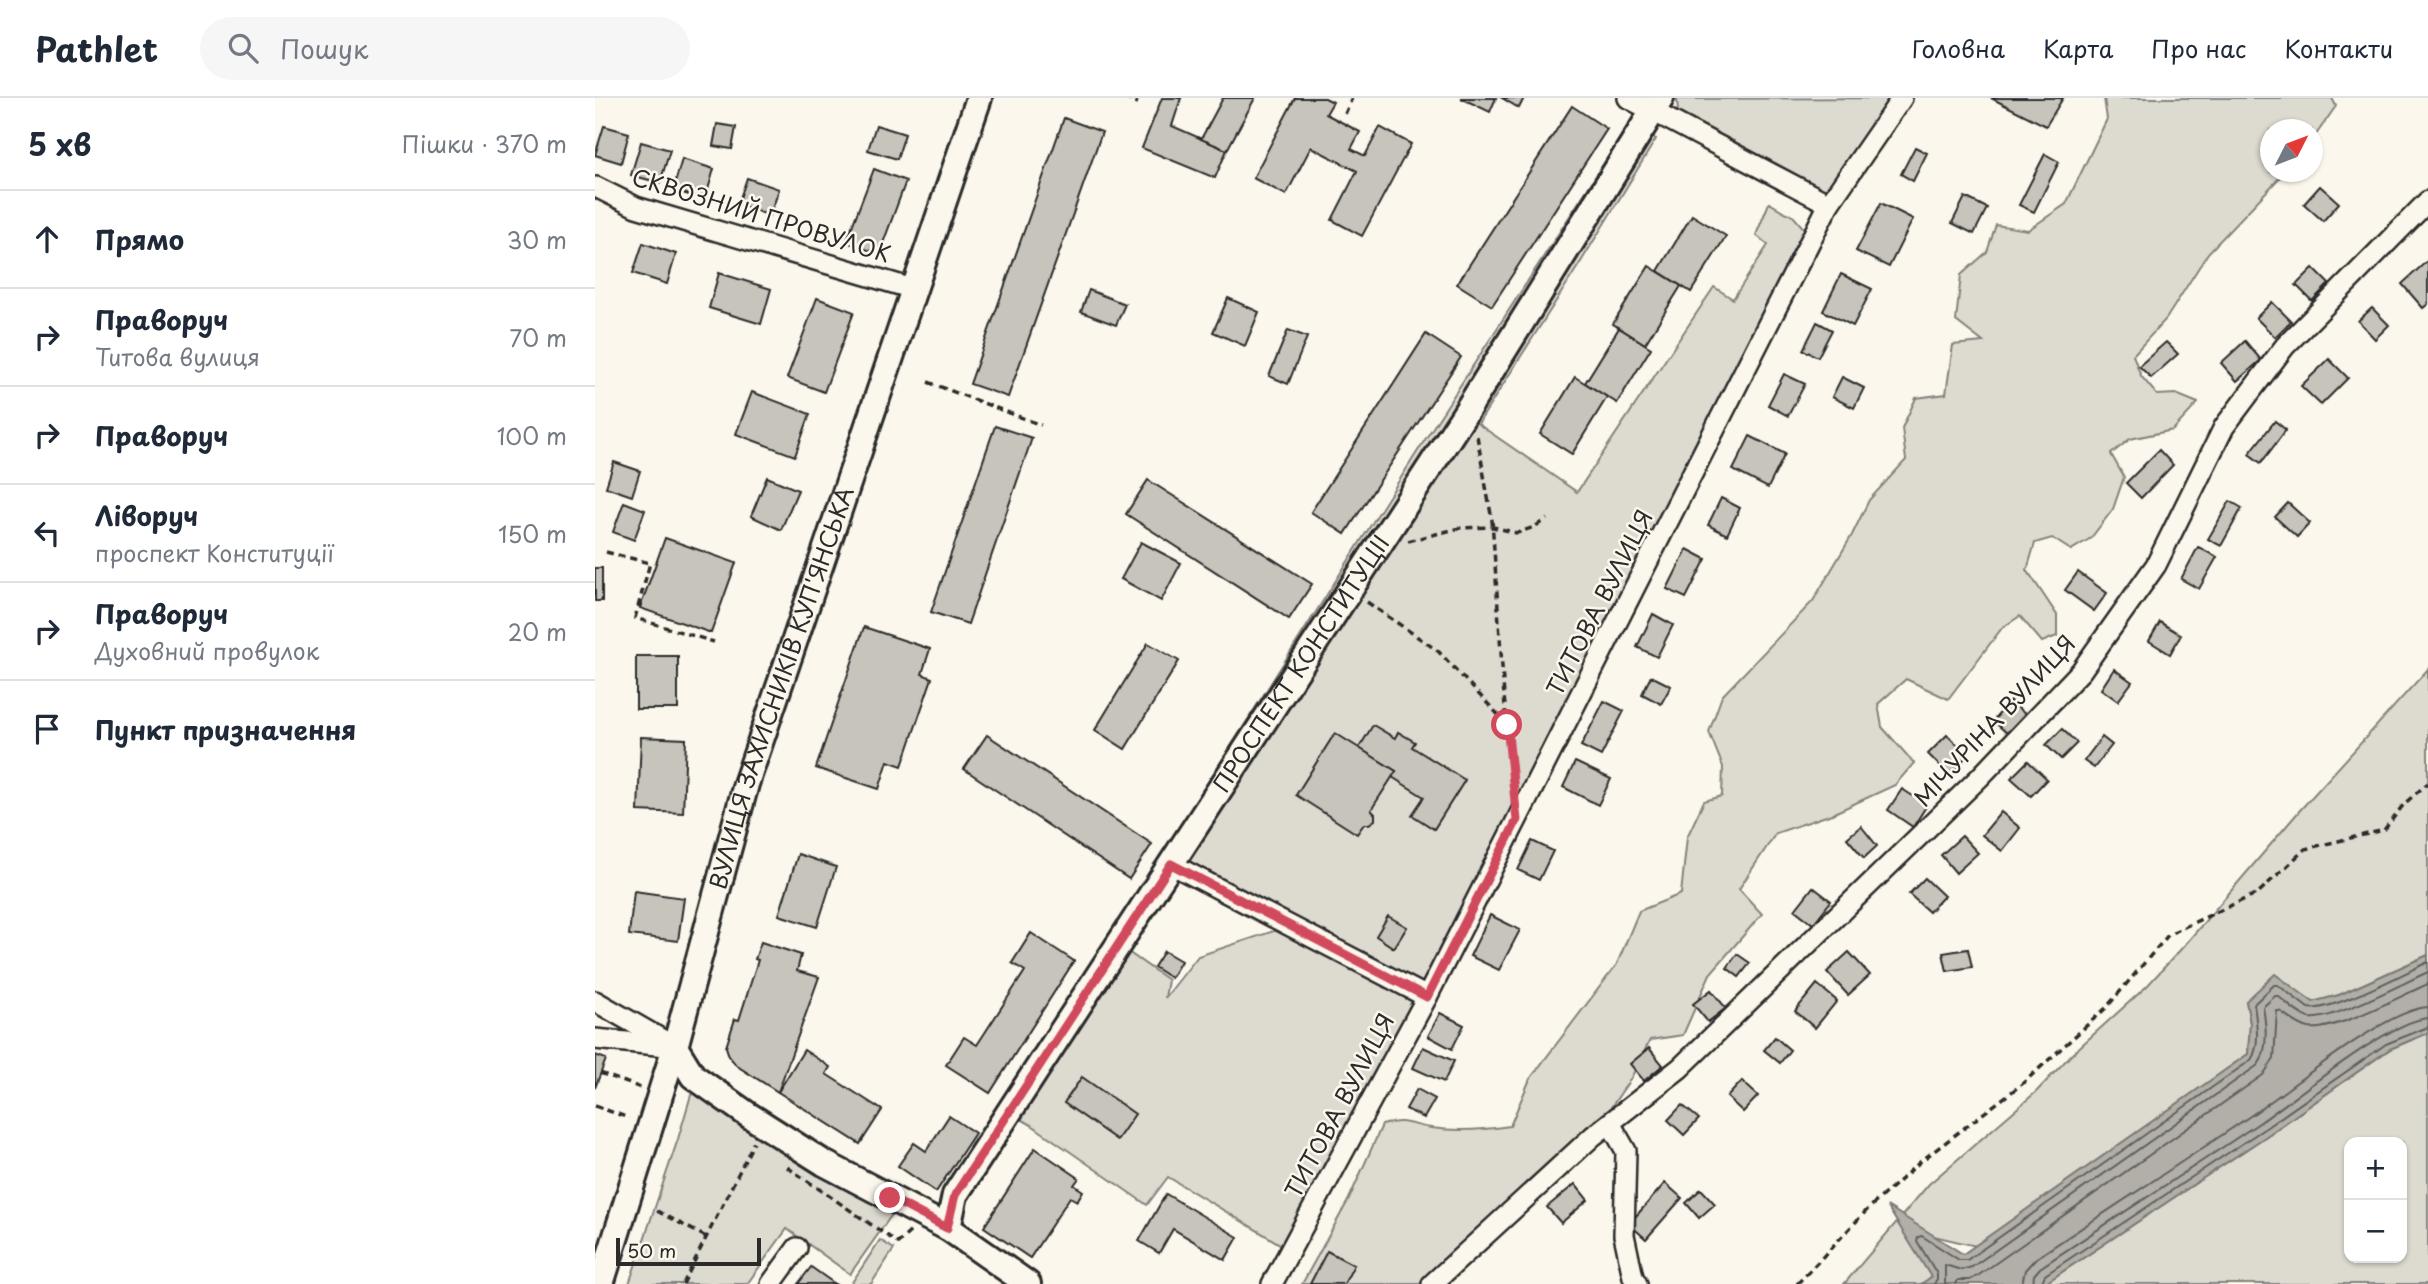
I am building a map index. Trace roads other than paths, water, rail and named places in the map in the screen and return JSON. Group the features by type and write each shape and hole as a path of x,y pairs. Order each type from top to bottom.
{"main road":[{"name":"ВУЛИЦЯ ЗАХИСНИКІВ КУП'ЯНСЬКА","path":"601,1284 675,1048 746,785 979,98"},
{"name":"ПРОСПЕКТ КОНСТИТУЦІЇ","path":"947,1228 955,1195 1464,415 1658,105"},
{"path":"675,1048 693,1076 763,1124 824,1163 947,1228 1028,1284"}],"street":[{"path":"1628,98 1658,105 1829,205"},
{"name":"ТИТОВА ВУЛИЦЯ","path":"1272,1284 1427,997 1829,205 1902,98"},
{"name":"СКВОЗНИЙ ПРОВУЛОК","path":"596,187 636,207 913,289"},
{"name":"МІЧУРІНА ВУЛИЦЯ","path":"1432,1284 1610,1123 1680,1068 1980,777 2081,671 2156,565 2224,427 2285,346 2428,201"},
{"path":"1171,864 1427,997"},
{"path":"595,1000 675,1048"},
{"path":"595,1039 675,1048"},
{"path":"1610,1123 1626,1151 1624,1236 1637,1284"},
{"path":"771,1284 797,1248"}],"water":[{"path":"2428,955 2428,1033 2390,1049 2271,1133 2044,1284 1921,1284 1931,1277 1887,1206 1963,1254 2248,1054 2250,1023 2246,1001 2275,974 2313,1002 2339,995"}]}
